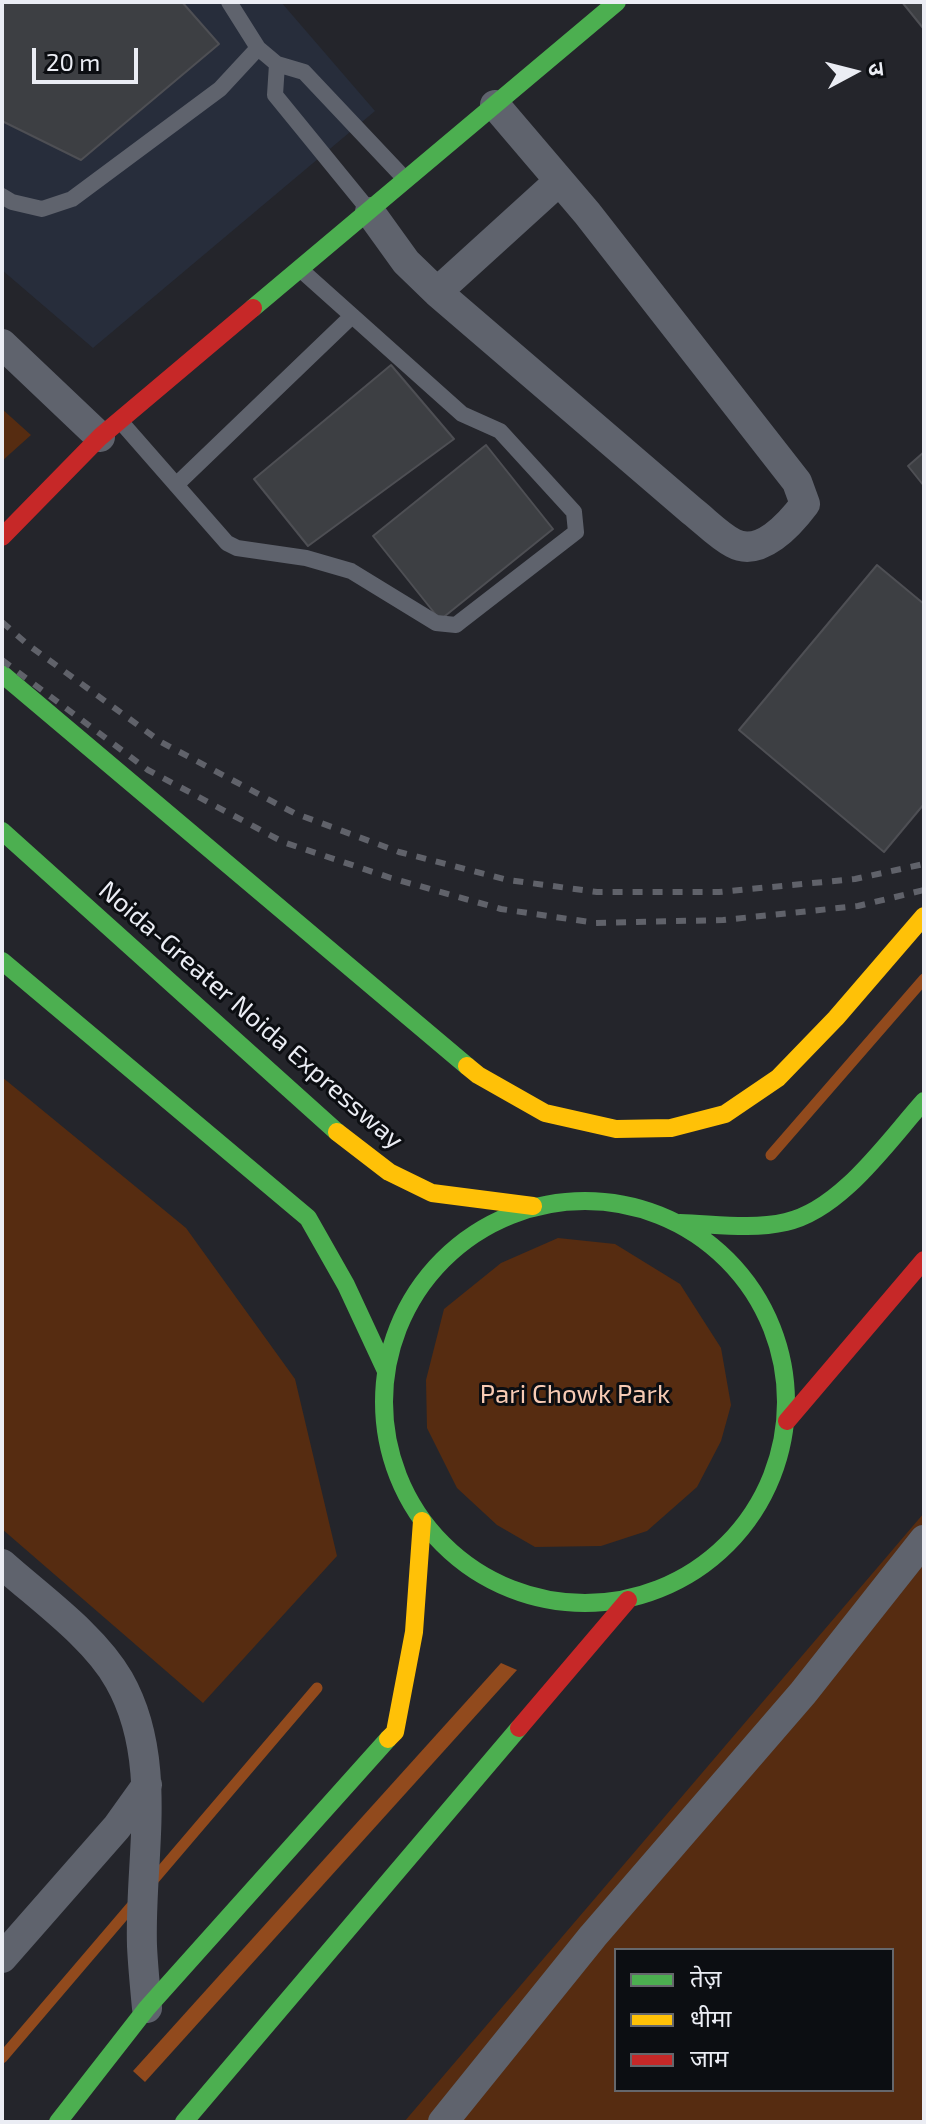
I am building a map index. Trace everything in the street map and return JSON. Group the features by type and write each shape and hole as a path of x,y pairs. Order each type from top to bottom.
{"main road":[{"path":"2,537 110,429 617,2"},
{"path":"2,674 478,1075 545,1113 616,1129 671,1128 725,1114 778,1078 836,1018 924,916"},
{"name":"Noida-Greater Noida Expressway","path":"2,831 324,1122 389,1172 432,1193 533,1206"},
{"path":"2,961 308,1218 346,1285 386,1371"},
{"path":"680,1223 772,1224 800,1219 834,1197 924,1101"},
{"path":"583,1199 633,1204 680,1223 728,1258 763,1306 785,1361 787,1421 770,1483 737,1537 687,1577 628,1600 570,1604 513,1591 462,1563 422,1521 397,1474 384,1423 386,1371 403,1315 435,1266 480,1229 533,1206 583,1199"},
{"path":"787,1421 924,1260"},
{"path":"58,2122 147,2008 395,1732 414,1632 422,1521"},
{"path":"184,2122 628,1600"}],"street":[{"path":"370,212 406,262 437,292 735,545 760,546 791,522 805,504 797,482 587,213 495,105"},
{"path":"437,292 558,182"},
{"path":"2,344 110,429"},
{"path":"443,2122 593,1936 803,1693 924,1540"},
{"path":"2,1564 84,1636 119,1679 138,1723 147,1785 142,1946 147,2008"},
{"path":"2,1958 117,1827 147,1785"}],"lane":[{"path":"229,2 258,48 277,64 304,72 406,180"},
{"path":"2,196 12,202 42,209 72,199 220,89 258,48"},
{"path":"277,64 275,95 370,212"},
{"path":"110,429 176,485 227,543 237,548 306,558 351,571 436,623 447,625 461,621 576,532 574,512 500,431 462,414 301,270"},
{"path":"176,485 352,316"}],"shaded area":[{"path":"2,2 281,2 375,111 93,348 2,270"},
{"path":"501,1663 517,1670 145,2082 133,2071"}],"green space":[{"path":"2,409 31,435 2,461"},
{"path":"2,1077 186,1228 295,1379 337,1556 203,1703 2,1529"},
{"name":"Pari Chowk Park","path":"558,1238 615,1244 680,1284 721,1348 731,1405 721,1441 697,1487 647,1531 601,1546 535,1547 497,1525 457,1488 427,1428 426,1380 444,1309 501,1263"},
{"path":"924,1513 924,2122 404,2122"}],"building":[{"path":"2,2 182,2 219,44 81,160 2,121"},
{"path":"902,2 924,2 923,28"},
{"path":"391,365 454,439 308,546 254,479"},
{"path":"486,445 553,529 440,620 373,536"},
{"path":"924,452 924,486 908,466"},
{"path":"877,565 924,604 924,804 884,852 739,730"}],"waterway":[{"path":"771,1155 924,979"},
{"path":"149,1885 317,1688"},
{"path":"2,2058 136,1901"}],"railway":[{"path":"2,622 27,644 161,742 294,813 399,852 508,880 597,892 719,892 855,879 924,864"},
{"path":"2,660 148,770 283,842 391,878 501,909 596,923 723,920 858,906 924,890"}],"traffic: fast":[{"path":"253,308 617,2"},
{"path":"2,674 467,1066"},
{"path":"2,831 337,1132"},
{"path":"2,961 308,1218 346,1285 386,1371"},
{"path":"680,1223 760,1226 806,1215 826,1204 862,1172 924,1101"},
{"path":"585,1201 624,1205 662,1216 713,1246 741,1274 762,1307 778,1344 786,1402 782,1441 771,1479 741,1530 713,1558 680,1579 643,1595 585,1603 546,1599 508,1588 457,1558 429,1530 408,1497 392,1460 384,1402 388,1363 399,1325 429,1274 457,1246 490,1225 527,1209 585,1201"},
{"path":"184,2122 519,1728"},
{"path":"58,2122 147,2008 388,1739"}],"traffic: slow":[{"path":"467,1066 545,1113 616,1129 671,1128 725,1114 778,1078 836,1018 924,916"},
{"path":"337,1132 389,1172 432,1193 533,1206"},
{"path":"388,1739 395,1732 414,1632 422,1521"}],"traffic: jam":[{"path":"2,537 100,437 253,308"},
{"path":"787,1421 924,1260"},
{"path":"519,1728 628,1600"}]}
